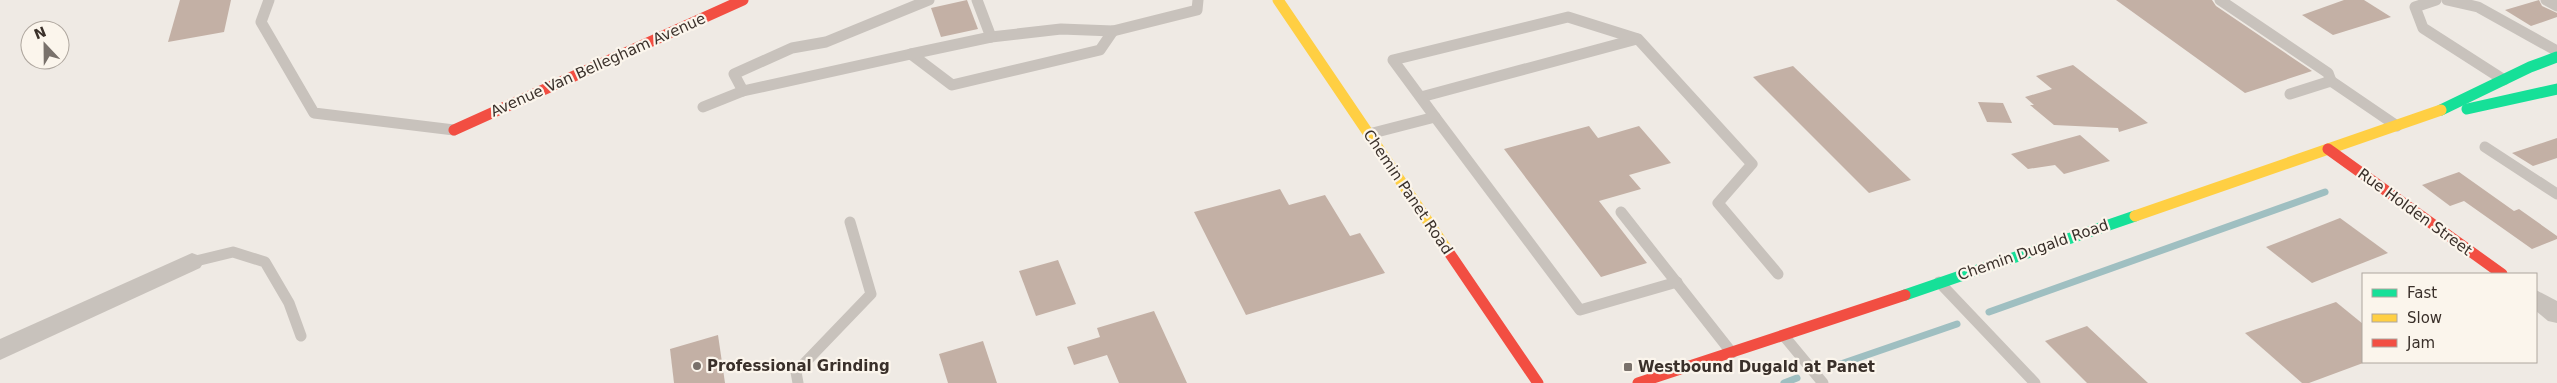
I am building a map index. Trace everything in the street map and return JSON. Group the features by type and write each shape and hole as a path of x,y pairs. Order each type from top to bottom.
{"street":[{"name":"Avenue Van Bellegham Avenue","path":"454,130 743,0"},
{"name":"Chemin Panet Road","path":"1278,0 1538,383"},
{"name":"Chemin Dugald Road","path":"2428,116 2557,57"},
{"name":"Chemin Dugald Road","path":"1638,383 1784,336 2428,116 2557,89"},
{"name":"Rue Holden Street","path":"2328,149 2501,273"},
{"path":"0,350 192,262"},
{"path":"2537,299 2557,314"}],"lane":[{"path":"269,0 261,22 314,113 454,130"},
{"path":"743,91 734,74 792,48 826,42 929,0"},
{"path":"977,0 991,37"},
{"path":"703,107 743,91 991,37 1061,29 1113,31 1197,10 1198,0"},
{"path":"2220,0 2328,72 2331,81 2397,126"},
{"path":"2436,0 2415,7 2423,28 2504,80"},
{"path":"2447,0 2478,7 2557,51"},
{"path":"2546,0 2557,6"},
{"path":"1677,282 1580,310 1393,60 1568,17 1638,39 1752,164 1718,203 1778,274"},
{"path":"911,54 952,85 1100,50 1113,31"},
{"path":"1421,97 1638,39"},
{"path":"2290,94 2331,81"},
{"path":"1369,134 1435,117"},
{"path":"2485,147 2557,194"},
{"path":"1621,212 1732,353"},
{"path":"798,383 796,372 871,294 850,222"},
{"path":"192,262 233,252 265,262 289,303 301,336"},
{"path":"1939,282 2035,383"},
{"path":"1784,336 1823,383"}],"building":[{"path":"180,0 231,0 224,32 168,42"},
{"path":"967,0 978,29 941,37 931,8"},
{"path":"2116,0 2212,0 2216,6 2312,71 2245,93"},
{"path":"2344,0 2364,0 2391,17 2333,35 2302,15"},
{"path":"2539,0 2542,6 2557,13 2557,17 2531,26 2505,10"},
{"path":"2073,65 2148,123 2119,132 2118,128 2054,125 2030,105 2034,105 2025,97 2052,89 2036,76"},
{"path":"1793,66 1911,180 1869,193 1753,77"},
{"path":"1978,102 2003,103 2012,123 1987,122"},
{"path":"1589,126 1598,138 1639,126 1671,163 1629,175 1641,189 1599,201 1647,263 1601,277 1504,149"},
{"path":"2080,135 2110,161 2064,174 2055,165 2028,169 2011,154"},
{"path":"2557,138 2557,158 2533,166 2512,153"},
{"path":"2459,172 2514,211 2519,209 2557,236 2557,239 2532,249 2464,201 2450,206 2422,185"},
{"path":"1280,189 1289,205 1325,195 1350,236 1360,233 1385,273 1246,315 1194,212"},
{"path":"2340,218 2388,253 2312,283 2266,247"},
{"path":"1058,260 1076,304 1036,316 1019,271"},
{"path":"2336,302 2362,323 2363,363 2309,383 2302,383 2245,333"},
{"path":"1154,311 1187,383 1119,383 1107,355 1074,365 1067,347 1100,337 1097,328"},
{"path":"2087,326 2148,383 2087,383 2045,341"},
{"name":"Professional Grinding","path":"718,335 725,383 674,383 670,349"},
{"path":"983,341 997,383 948,383 939,354"}],"waterway":[{"path":"1989,312 2325,192"},
{"path":"1832,367 1957,324"},
{"path":"1784,383 1797,378"}],"traffic: fast":[{"path":"2441,110 2530,67 2557,57"},
{"path":"2467,109 2557,89"},
{"path":"1905,295 2135,216"}],"traffic: slow":[{"path":"1278,0 1448,251"},
{"path":"2135,216 2441,110"}],"traffic: jam":[{"path":"454,130 743,0"},
{"path":"2328,149 2501,273"},
{"path":"1448,251 1538,383"},
{"path":"1638,383 1905,295"}],"place":[{"name":"Professional Grinding","path":"697,366"},
{"name":"Westbound Dugald at Panet","path":"1628,367"}]}
